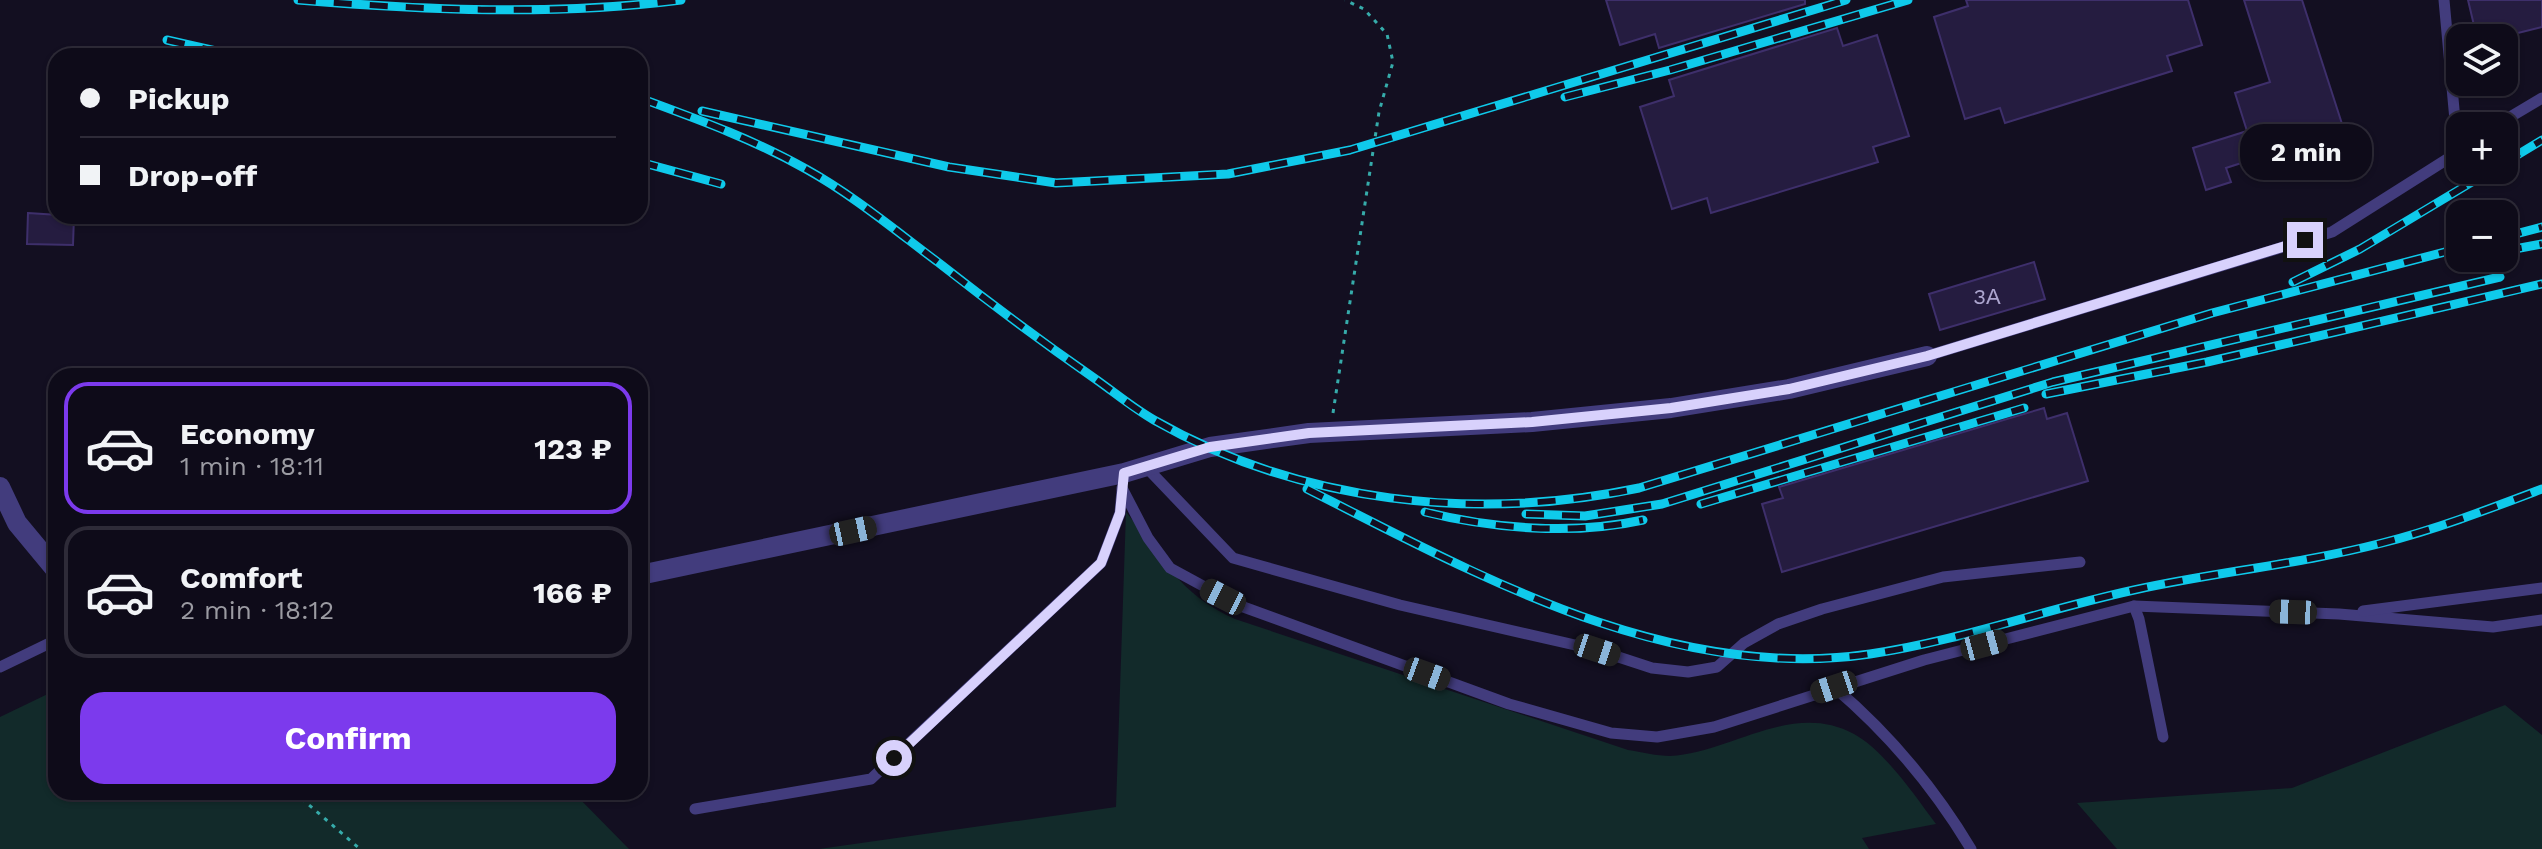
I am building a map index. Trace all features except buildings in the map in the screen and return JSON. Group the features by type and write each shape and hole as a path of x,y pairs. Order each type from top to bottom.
{"street":[{"path":"648,573 1123,481 1147,468 1210,447 1330,432 1532,422 1671,408 1789,389 1927,356"},
{"path":"0,487 17,523 48,560"}],"lane":[{"path":"2444,0 2455,112"},
{"path":"2518,112 2542,98"},
{"path":"1927,356 2332,232 2446,160"},
{"path":"1147,468 1233,558 1400,605 1597,650 1652,668 1688,672 1717,667 1744,643 1778,624 1822,609 1943,577 2080,562"},
{"path":"1123,481 1148,538 1170,568 1218,595 1509,704 1611,733 1657,737 1714,727 1834,687 2134,606 2339,614 2493,627 2542,620"},
{"path":"695,809 871,779 1101,563 1120,513 1123,481"},
{"path":"2339,614 2542,588"},
{"path":"2134,606 2163,737"},
{"path":"0,667 48,644"},
{"path":"1834,687 1871,719 1954,821 1971,849"}],"path":[{"path":"1330,432 1379,112 1393,62 1387,34 1364,9 1345,0"},
{"path":"303,800 360,849"}],"green space":[{"path":"1126,512 1186,586 1235,619 1628,750 1649,754 1670,756 1693,753 1785,725 1831,725 1854,734 1877,751 1936,824 1862,838 1869,849 819,849 1116,807"},
{"path":"48,694 48,800 581,800 629,849 0,849 0,717"},
{"path":"2505,705 2542,735 2542,849 2117,849 2077,803 2292,788"}],"railway":[{"path":"298,0 490,10 586,8 681,0"},
{"path":"702,111 949,167 1056,183 1228,174 1350,150 1846,0"},
{"path":"1565,97 1670,70 1908,0"},
{"path":"167,40 202,48"},
{"path":"648,101 745,139 786,158 841,190 1016,322 1154,420 1210,448 1268,470 1329,487 1390,498 1452,503 1515,503 1577,498 1639,488 2212,313 2446,252"},
{"path":"2518,155 2542,140"},
{"path":"648,164 721,184"},
{"path":"2293,282 2360,249 2469,184"},
{"path":"2518,233 2542,227"},
{"path":"2518,248 2542,244"},
{"path":"1526,514 1585,516 1662,504 2053,382 2500,277"},
{"path":"2046,394 2207,362 2542,284"},
{"path":"1701,504 2024,408"},
{"path":"1307,489 1440,556 1578,615 1649,637 1722,653 1795,659 1870,654 1903,648 2134,590 2351,550 2443,525 2542,489"},
{"path":"1425,512 1478,523 1534,528 1617,525 1643,520"}],"route":[{"path":"894,758 1101,563 1120,513 1124,473 1210,447 1309,433 1532,422 1671,408 1789,389 1927,356 2305,240"}]}
